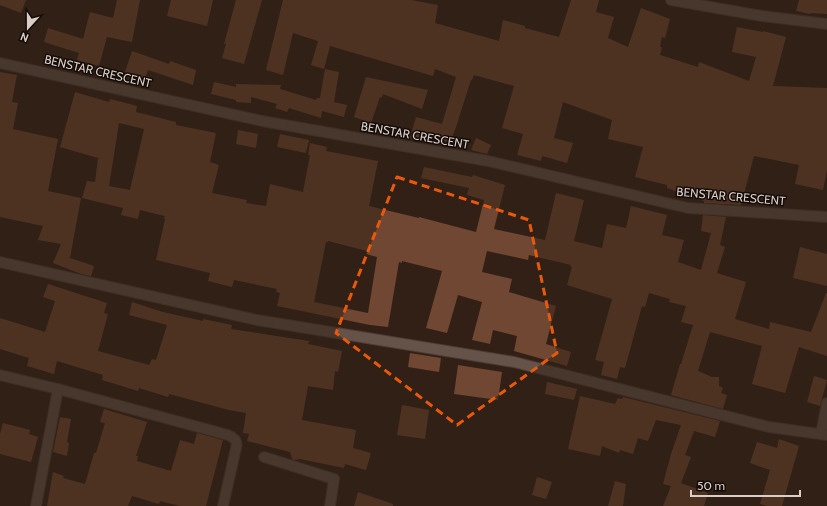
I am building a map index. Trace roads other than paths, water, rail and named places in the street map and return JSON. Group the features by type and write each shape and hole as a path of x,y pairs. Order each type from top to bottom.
{"street":[{"path":"671,0 762,16 827,24"},
{"name":"BENSTAR CRESCENT","path":"0,63 262,121 488,161 688,208 827,216"},
{"path":"0,262 257,320 514,362 769,427 824,435 827,403"},
{"path":"0,375 58,389 228,435 234,438 237,443 222,506"},
{"path":"36,506 58,389"},
{"path":"264,457 334,479 330,506"}]}
